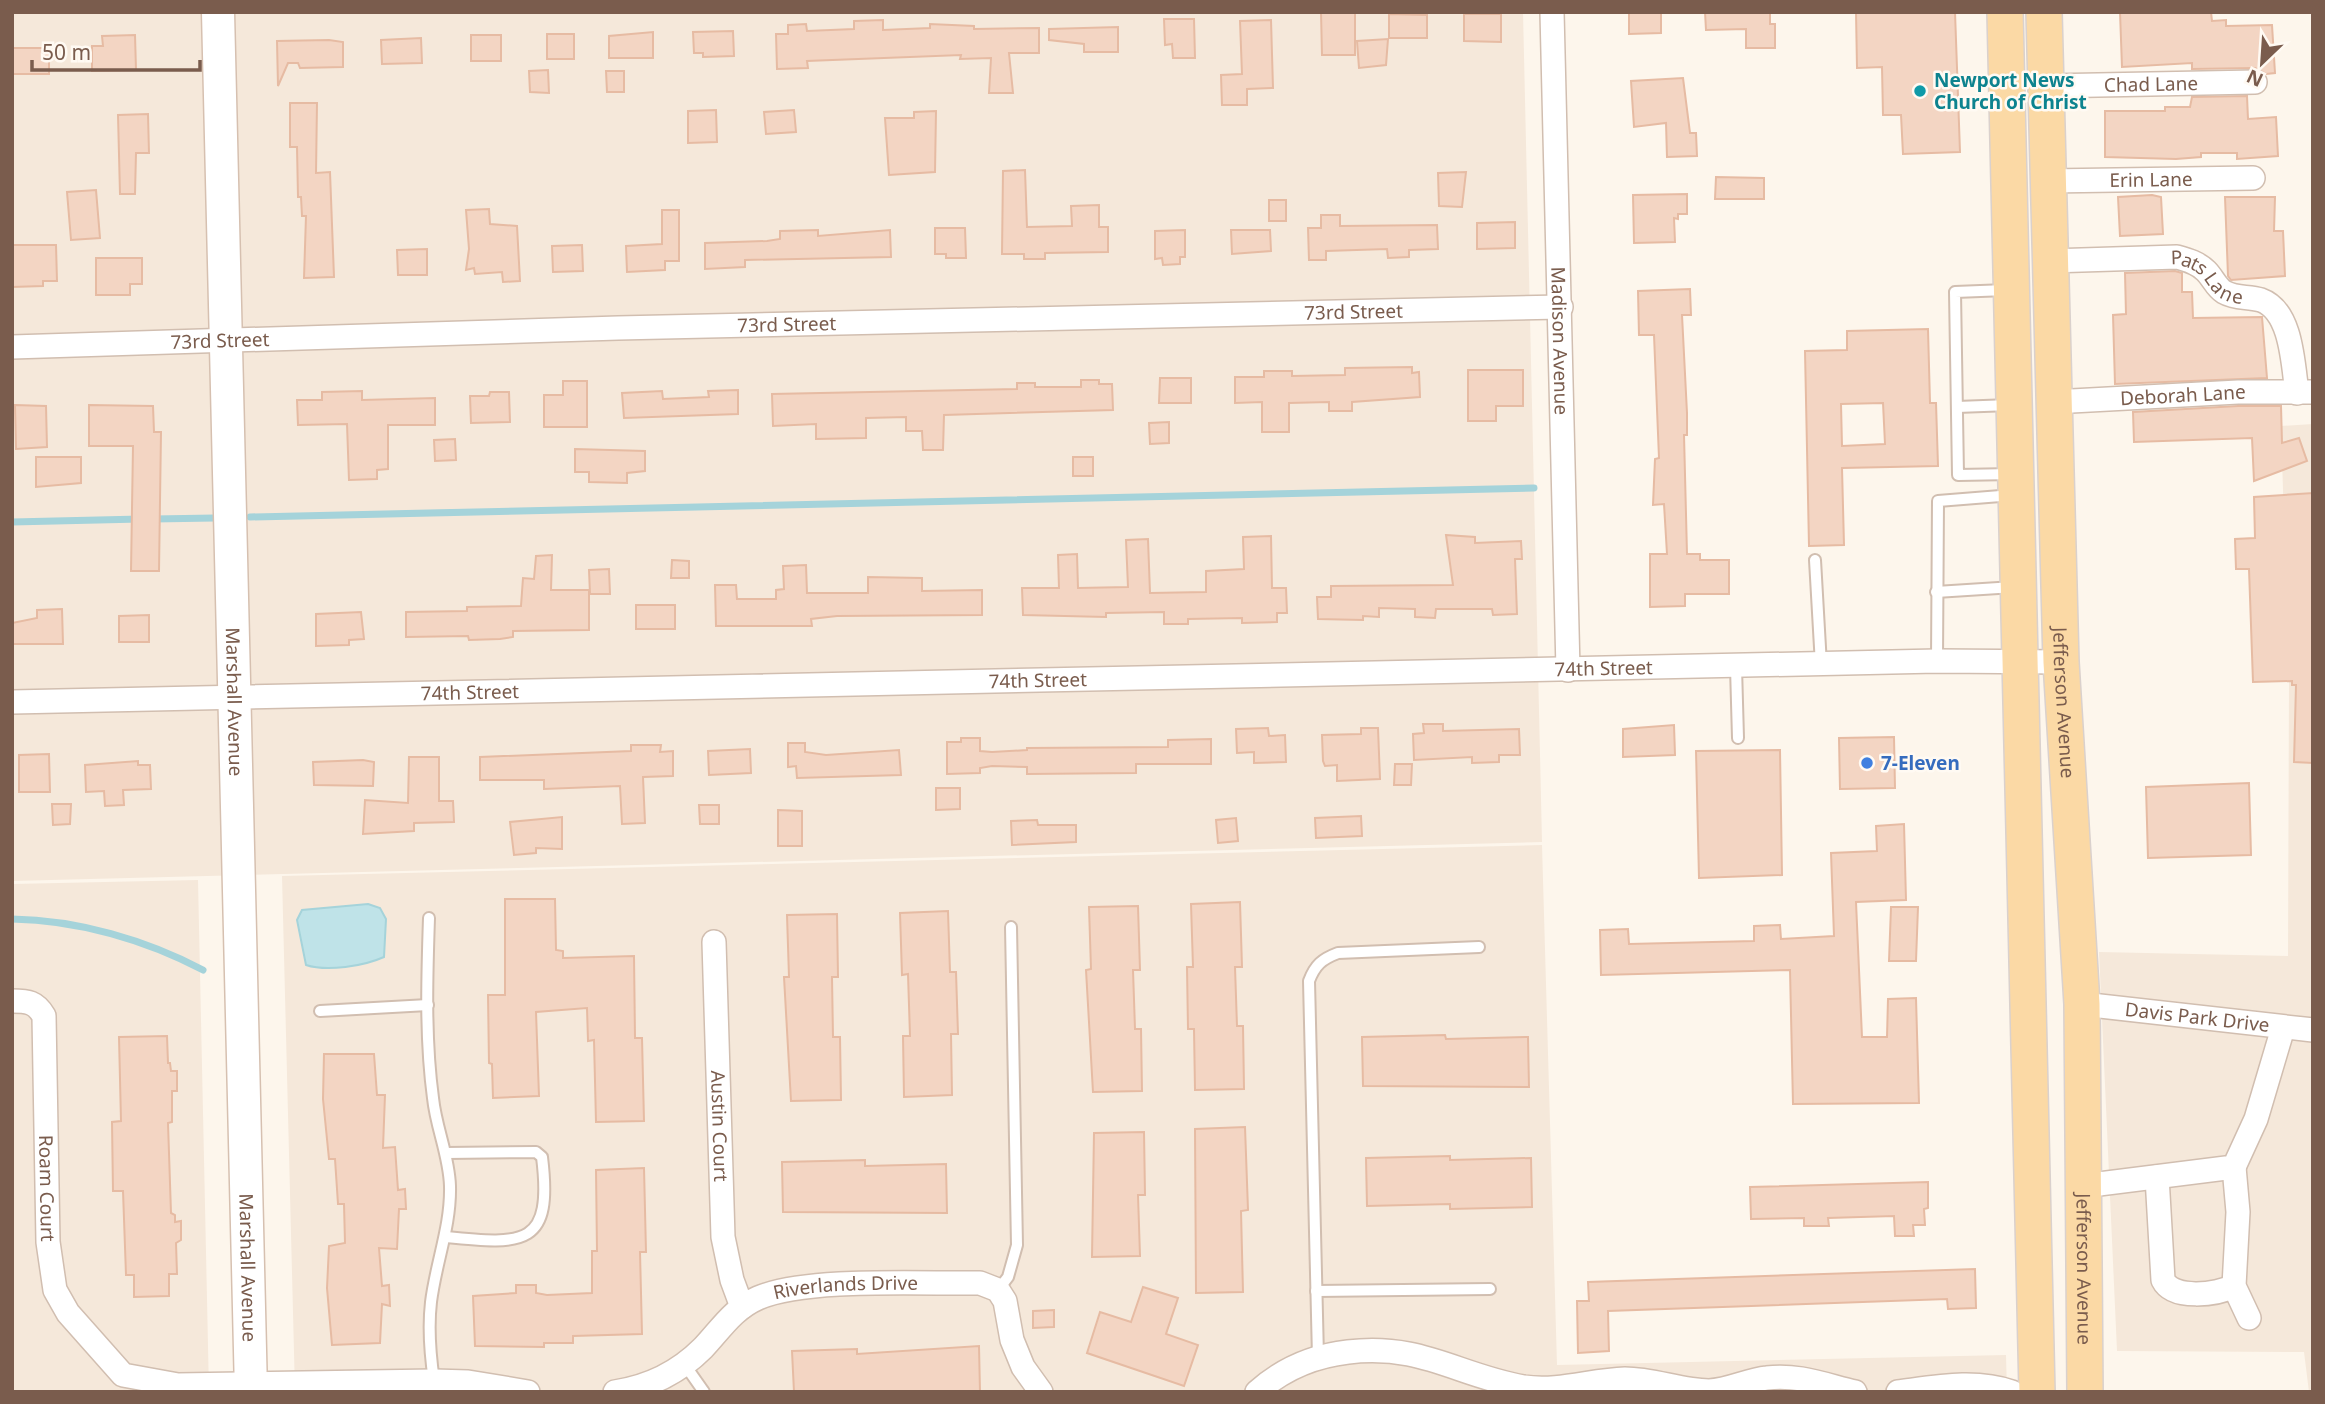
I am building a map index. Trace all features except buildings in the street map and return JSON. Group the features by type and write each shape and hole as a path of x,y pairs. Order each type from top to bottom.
{"main road":[{"name":"Jefferson Avenue","path":"2006,12 2023,662 2037,1392"},
{"name":"Jefferson Avenue","path":"2044,12 2061,662 2082,1004 2085,1392"}],"street":[{"name":"Marshall Avenue","path":"218,12 251,1388"},
{"name":"Madison Avenue","path":"1552,12 1568,670"},
{"name":"Chad Lane","path":"2046,86 2255,82"},
{"name":"Erin Lane","path":"2048,181 2253,178"},
{"name":"Pats Lane","path":"2050,261 2177,257 2193,262 2207,272 2221,290 2235,297 2260,300 2273,307 2281,318 2305,393"},
{"name":"73rd Street","path":"12,347 646,328 1561,307"},
{"name":"Deborah Lane","path":"2053,402 2238,392 2305,393"},
{"name":"74th Street","path":"12,702 235,695 1937,661 2061,662"},
{"name":"Austin Court","path":"714,942 723,1237 732,1280 742,1307"},
{"name":"Roam Court","path":"12,1001 29,1001 39,1006 44,1016 48,1242 55,1290 68,1313 123,1383 251,1388"},
{"name":"Davis Park Drive","path":"2082,1004 2313,1030"},
{"path":"2249,1318 2234,1286 2238,1212 2234,1167 2256,1119 2283,1028"},
{"path":"2083,1186 2234,1167"},
{"path":"2157,1177 2163,1280 2166,1287 2173,1292 2216,1292 2234,1286"},
{"name":"Riverlands Drive","path":"615,1392 645,1386 685,1365 742,1307 778,1291 848,1285 980,1283 998,1290"},
{"path":"998,1290 1005,1301 1012,1340 1023,1367 1041,1392"},
{"path":"1258,1392 1295,1365 1318,1357 1392,1350 1429,1357 1524,1387 1553,1388 1625,1380 1710,1391 1765,1378 1789,1377 1855,1392"},
{"path":"1429,1357 1491,1392"},
{"path":"251,1388 434,1381 468,1382 528,1392"},
{"path":"1898,1392 1954,1385 2000,1388 2012,1392"}],"lane":[{"path":"2012,290 1955,292 1958,475 2017,484"},
{"path":"1957,407 2015,405"},
{"path":"1937,661 1938,501 2017,484"},
{"path":"1815,560 1821,665"},
{"path":"1936,592 2020,587"},
{"path":"1735,667 1738,738"},
{"path":"429,918 431,1086 435,1116 446,1153 450,1186 446,1237 431,1300 430,1341 434,1381"},
{"path":"998,1290 1008,1277 1017,1245 1011,927"},
{"path":"1318,1357 1309,981 1314,968 1324,958 1338,953 1479,947"},
{"path":"320,1011 428,1005"},
{"path":"446,1153 536,1152 542,1157 545,1206 536,1228 524,1236 500,1240 446,1237"},
{"path":"1316,1291 1490,1289"},
{"path":"685,1365 704,1392"}],"shaded area":[{"path":"12,12 1523,12 1542,842 12,881"},
{"path":"2313,424 2313,1392 2309,1392 2304,1352 2117,1351 2099,952 2288,956 2289,681 2281,426"},
{"path":"1542,845 1557,1365 2006,1355 2007,1392 295,1392 282,876"},
{"path":"198,880 209,1392 12,1392 12,884"}],"water":[{"path":"368,904 380,908 386,919 384,957 345,967 306,965 297,920 302,910"}],"waterway":[{"path":"250,517 1534,488"},
{"path":"153,519 215,518"},
{"path":"12,522 141,519"},
{"path":"12,919 62,923 111,934 135,941 203,970"}],"place":[{"name":"Newport News Church of Christ","path":"1920,91"},
{"name":"7-Eleven","path":"1867,763"}]}
